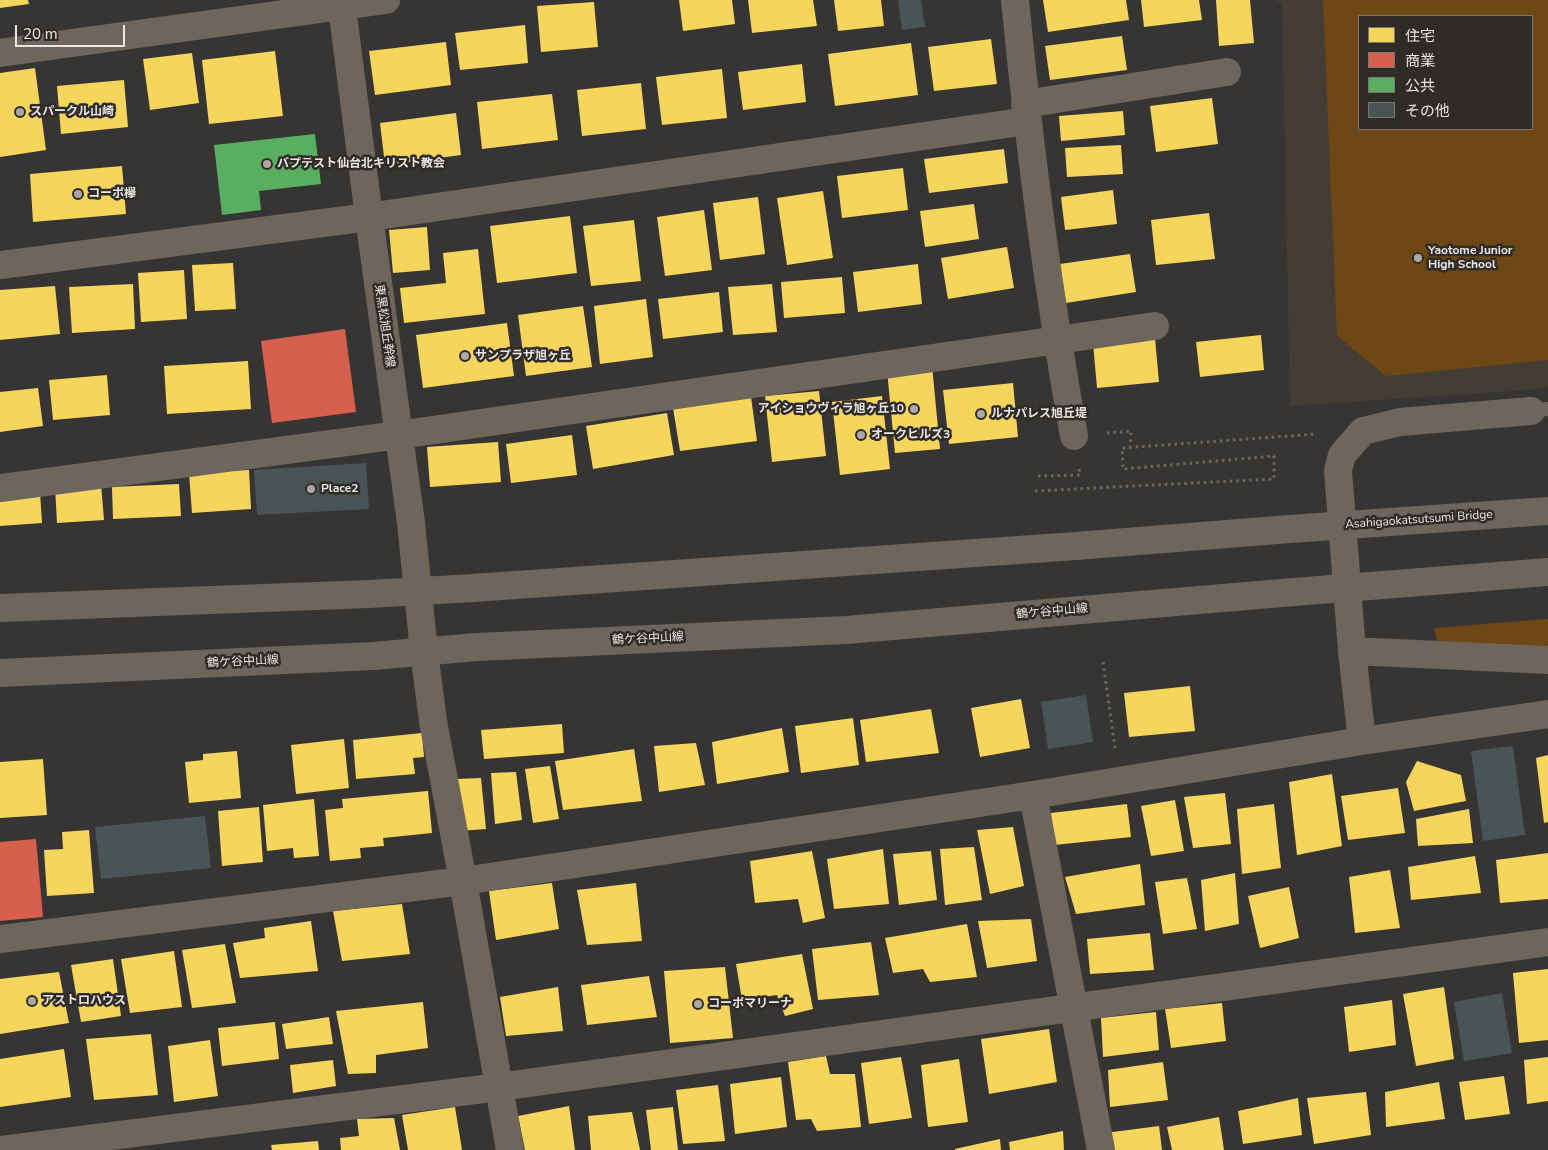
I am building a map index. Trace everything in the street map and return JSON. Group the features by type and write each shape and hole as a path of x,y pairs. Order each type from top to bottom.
{"street":[{"path":"0,53 342,3 386,0"},
{"path":"1015,0 1026,113 1057,339 1074,436"},
{"name":"東黒松旭丘幹線","path":"342,3 399,435 433,721 510,1150"},
{"path":"0,265 369,217 1026,113 1227,72"},
{"path":"0,488 399,435 1154,326"},
{"path":"1362,741 1352,651 1338,470 1342,455 1363,431 1400,422 1539,410"},
{"name":"Asahigaokatsutsumi Bridge","path":"0,608 418,590 1066,547 1548,511"},
{"name":"鶴ケ谷中山線","path":"0,673 363,656 477,647 846,630 1548,572"},
{"path":"1352,651 1548,660"},
{"path":"0,939 463,881 1033,795 1362,741 1548,714"},
{"path":"1033,795 1101,1150"},
{"path":"0,1150 499,1087 1548,942"}],"path":[{"path":"1105,433 1131,431 1130,447"},
{"path":"1035,491 1274,479 1274,456 1123,469 1122,448 1365,431"},
{"path":"1038,476 1070,475"},
{"path":"1103,662 1120,780"}],"shaded area":[{"name":"Yaotome Junior High School","path":"1274,0 1548,0 1548,387 1529,390 1290,406 1282,3"},
{"name":"Yaotome Junior High School","path":"1323,0 1548,0 1548,360 1386,376 1337,336"},
{"path":"1548,619 1548,647 1438,645 1434,628"}],"building: 住宅":[{"path":"0,0 28,0 29,4 0,8"},
{"path":"679,0 732,0 735,24 683,31"},
{"path":"748,0 813,0 817,26 752,33"},
{"path":"834,0 881,0 884,26 838,31"},
{"path":"1043,0 1126,0 1129,20 1048,32"},
{"path":"1141,0 1199,0 1202,20 1144,27"},
{"path":"1216,0 1250,0 1254,43 1219,46"},
{"path":"594,2 598,47 541,52 537,6"},
{"path":"525,25 528,63 460,70 455,33"},
{"path":"1122,36 1127,70 1050,80 1045,46"},
{"path":"991,39 997,84 934,91 928,47"},
{"path":"446,42 451,85 375,95 369,51"},
{"path":"911,43 918,95 835,106 828,54"},
{"path":"275,51 283,116 209,124 202,60"},
{"path":"192,53 199,103 150,110 143,59"},
{"path":"802,64 806,102 743,110 738,72"},
{"name":"スパークル山崎","path":"35,68 46,150 0,157 0,73"},
{"path":"722,69 727,118 662,125 656,77"},
{"path":"124,80 128,127 61,134 57,86"},
{"path":"641,83 646,129 582,136 577,90"},
{"path":"552,94 558,140 482,149 477,102"},
{"path":"1212,98 1218,144 1156,152 1150,106"},
{"path":"1123,111 1125,135 1061,141 1059,116"},
{"path":"456,113 461,155 385,165 380,123"},
{"path":"1121,145 1123,174 1067,177 1065,148"},
{"path":"1004,149 1008,183 929,193 924,159"},
{"name":"コーポ欅","path":"122,166 126,214 33,222 30,174"},
{"path":"903,168 908,210 842,218 837,176"},
{"path":"1113,190 1117,224 1065,230 1061,197"},
{"path":"823,191 833,258 787,265 777,198"},
{"path":"758,197 765,254 720,260 713,203"},
{"path":"974,204 979,239 925,247 920,211"},
{"path":"704,210 712,270 665,276 657,217"},
{"path":"1209,213 1215,259 1156,265 1151,220"},
{"path":"570,216 577,273 497,283 490,226"},
{"path":"634,220 641,281 591,286 583,226"},
{"path":"427,227 430,270 393,273 389,230"},
{"path":"1007,247 1014,288 948,299 941,258"},
{"path":"478,249 485,314 404,323 400,288 446,283 443,253"},
{"path":"1130,254 1136,292 1066,303 1060,264"},
{"path":"233,263 236,309 195,311 192,265"},
{"path":"918,264 922,304 858,312 853,272"},
{"path":"184,270 187,319 141,322 138,273"},
{"path":"842,277 845,313 784,318 781,282"},
{"path":"133,284 135,329 72,333 69,287"},
{"path":"772,284 777,332 733,335 728,287"},
{"path":"55,286 60,334 0,340 0,290"},
{"path":"719,292 723,332 663,339 658,299"},
{"path":"646,299 653,357 600,364 594,306"},
{"path":"583,306 592,367 526,376 518,315"},
{"name":"サンプラザ旭ヶ丘","path":"507,323 514,376 423,388 416,335"},
{"path":"1261,335 1264,370 1200,377 1196,342"},
{"path":"1155,338 1159,382 1097,388 1093,343"},
{"path":"248,361 251,409 167,414 164,366"},
{"name":"アイショウヴィラ旭ヶ丘10","path":"932,365 940,449 895,453 887,370"},
{"path":"107,375 110,415 53,420 49,380"},
{"name":"ルナパレス旭丘堤","path":"1013,383 1018,437 949,444 943,390"},
{"path":"38,388 43,426 0,432 0,392"},
{"path":"819,391 826,456 772,462 765,396"},
{"name":"オークヒルズ3","path":"882,396 890,469 840,475 832,402"},
{"path":"751,397 757,441 680,451 673,408"},
{"path":"667,413 674,455 593,469 586,426"},
{"path":"572,435 577,475 511,483 506,444"},
{"path":"498,442 501,482 430,487 427,447"},
{"path":"249,470 251,509 192,513 189,473"},
{"path":"101,484 104,520 57,523 55,487"},
{"path":"179,484 181,516 113,519 112,487"},
{"path":"40,492 42,523 0,526 0,495"},
{"path":"1190,686 1195,731 1129,737 1124,693"},
{"path":"1021,699 1030,748 980,757 971,708"},
{"path":"931,709 939,753 866,762 860,720"},
{"path":"853,718 859,765 801,773 795,726"},
{"path":"562,724 564,753 484,759 481,730"},
{"path":"782,728 789,772 717,784 712,742"},
{"path":"422,733 424,757 413,758 415,774 356,779 353,740"},
{"path":"344,739 349,788 296,794 291,745"},
{"path":"696,743 705,785 659,792 654,746"},
{"path":"634,749 642,801 563,810 555,761"},
{"path":"237,751 241,798 189,803 185,762 203,760 203,754"},
{"path":"1548,755 1548,822 1544,823 1536,758"},
{"path":"43,759 47,815 0,818 0,762"},
{"path":"1417,761 1461,775 1466,801 1414,811 1406,782"},
{"path":"550,766 559,819 533,823 525,769"},
{"path":"516,772 522,820 495,824 491,773"},
{"path":"1332,774 1342,846 1297,855 1289,782"},
{"path":"481,778 486,829 459,831 456,779"},
{"path":"1398,788 1405,833 1348,840 1341,796"},
{"path":"428,791 432,833 383,838 384,846 360,848 361,858 330,861 325,810 343,808 342,799"},
{"path":"1225,793 1231,844 1193,848 1184,797"},
{"path":"314,799 319,856 294,858 293,848 267,851 263,805"},
{"path":"1175,800 1184,851 1151,856 1141,806"},
{"path":"1127,804 1131,837 1054,845 1051,813"},
{"path":"1274,804 1281,868 1242,874 1237,809"},
{"path":"259,807 263,862 222,866 218,811"},
{"path":"1469,809 1473,843 1418,846 1416,819"},
{"path":"1013,827 1024,886 990,894 977,830"},
{"path":"89,830 94,893 47,896 44,850 63,849 62,832"},
{"path":"974,847 982,900 945,905 940,849"},
{"path":"883,849 889,904 834,909 827,859"},
{"path":"812,851 825,918 803,923 798,899 755,903 750,861"},
{"path":"931,851 937,900 899,905 893,854"},
{"path":"1548,853 1548,899 1500,903 1496,860"},
{"path":"1475,856 1481,893 1411,900 1408,867"},
{"path":"1140,864 1145,905 1076,914 1065,877"},
{"path":"1390,870 1400,928 1355,933 1349,877"},
{"path":"1235,873 1239,924 1205,931 1201,880"},
{"path":"1187,878 1197,929 1163,934 1155,882"},
{"path":"552,883 559,929 496,940 489,891"},
{"path":"636,883 642,941 587,945 577,890"},
{"path":"1289,887 1299,938 1260,948 1248,896"},
{"path":"402,904 410,954 342,961 333,911"},
{"path":"1031,919 1037,961 987,968 978,921"},
{"path":"311,921 318,971 240,978 233,943 265,938 264,928"},
{"path":"967,924 977,977 930,982 923,969 893,973 885,938"},
{"path":"1150,933 1154,970 1090,974 1087,939"},
{"path":"871,942 879,995 818,1000 812,949"},
{"path":"225,944 236,1003 192,1008 182,950"},
{"path":"174,951 182,1007 130,1013 121,959"},
{"path":"802,954 813,1009 785,1016 777,995 742,1000 736,964"},
{"path":"113,959 121,1016 81,1022 71,965"},
{"name":"コーポマリーナ","path":"725,967 733,1038 670,1043 664,971"},
{"path":"1548,969 1548,1040 1519,1043 1513,973"},
{"name":"アストロハウス","path":"59,972 69,1023 0,1034 0,979"},
{"path":"649,976 657,1017 587,1025 581,985"},
{"path":"558,987 563,1031 506,1036 500,997"},
{"path":"1444,987 1454,1059 1416,1066 1403,994"},
{"path":"1392,1000 1396,1045 1349,1052 1344,1007"},
{"path":"423,1002 428,1048 376,1055 376,1073 348,1074 336,1011"},
{"path":"1222,1003 1226,1041 1171,1048 1165,1009"},
{"path":"1156,1012 1159,1050 1103,1057 1101,1018"},
{"path":"329,1017 333,1044 286,1049 282,1024"},
{"path":"275,1022 279,1059 222,1066 218,1028"},
{"path":"1049,1029 1057,1082 989,1094 981,1039"},
{"path":"151,1034 158,1095 94,1100 86,1039"},
{"path":"210,1040 218,1096 174,1102 168,1046"},
{"path":"64,1049 71,1097 0,1107 0,1059"},
{"path":"826,1056 830,1074 855,1074 861,1127 817,1131 811,1119 796,1120 788,1062"},
{"path":"901,1057 912,1118 869,1124 861,1063"},
{"path":"1548,1057 1548,1101 1527,1104 1524,1060"},
{"path":"959,1059 968,1122 928,1127 921,1065"},
{"path":"333,1060 336,1086 293,1093 290,1065"},
{"path":"1163,1062 1168,1100 1110,1107 1108,1070"},
{"path":"1504,1076 1510,1114 1465,1120 1459,1082"},
{"path":"781,1077 787,1127 735,1134 730,1084"},
{"path":"1439,1082 1445,1119 1386,1127 1385,1092"},
{"path":"718,1085 725,1141 683,1144 676,1090"},
{"path":"1366,1092 1371,1135 1314,1144 1307,1098"},
{"path":"1298,1098 1302,1135 1243,1144 1238,1111"},
{"path":"569,1106 575,1150 525,1150 518,1116"},
{"path":"455,1107 462,1150 408,1150 402,1115"},
{"path":"673,1107 678,1150 651,1150 646,1110"},
{"path":"632,1112 640,1150 591,1150 588,1116"},
{"path":"1219,1117 1224,1150 1172,1150 1167,1127"},
{"path":"394,1118 400,1150 341,1150 340,1138 359,1136 357,1119"},
{"path":"1159,1126 1162,1150 1107,1150 1105,1133"},
{"path":"1063,1131 1064,1150 1010,1150 1009,1142"},
{"path":"1000,1139 1001,1150 955,1150 955,1149"},
{"path":"318,1141 319,1150 272,1150 271,1145"}],"building: 商業":[{"path":"345,329 356,412 272,423 261,341"},
{"path":"36,839 43,917 0,921 0,842"}],"building: 公共":[{"name":"バプテスト仙台北キリスト教会","path":"315,134 321,184 259,191 261,210 222,215 214,145"}],"building: その他":[{"path":"898,0 921,0 925,27 902,30"},
{"name":"Place2","path":"366,463 369,509 257,515 254,470"},
{"path":"1086,695 1093,742 1048,749 1041,702"},
{"path":"1513,746 1525,835 1483,841 1471,751"},
{"path":"205,816 211,868 101,879 95,827"},
{"path":"1502,993 1512,1053 1464,1061 1454,1002"}],"place":[{"name":"スパークル山崎","path":"20,112"},
{"name":"バプテスト仙台北キリスト教会","path":"267,164"},
{"name":"コーポ欅","path":"78,194"},
{"name":"Yaotome Junior High School","path":"1418,258"},
{"name":"サンプラザ旭ヶ丘","path":"465,356"},
{"name":"アイショウヴィラ旭ヶ丘10","path":"914,409"},
{"name":"ルナパレス旭丘堤","path":"981,414"},
{"name":"オークヒルズ3","path":"861,435"},
{"name":"Place2","path":"311,489"},
{"name":"アストロハウス","path":"32,1001"},
{"name":"コーポマリーナ","path":"698,1004"}]}
